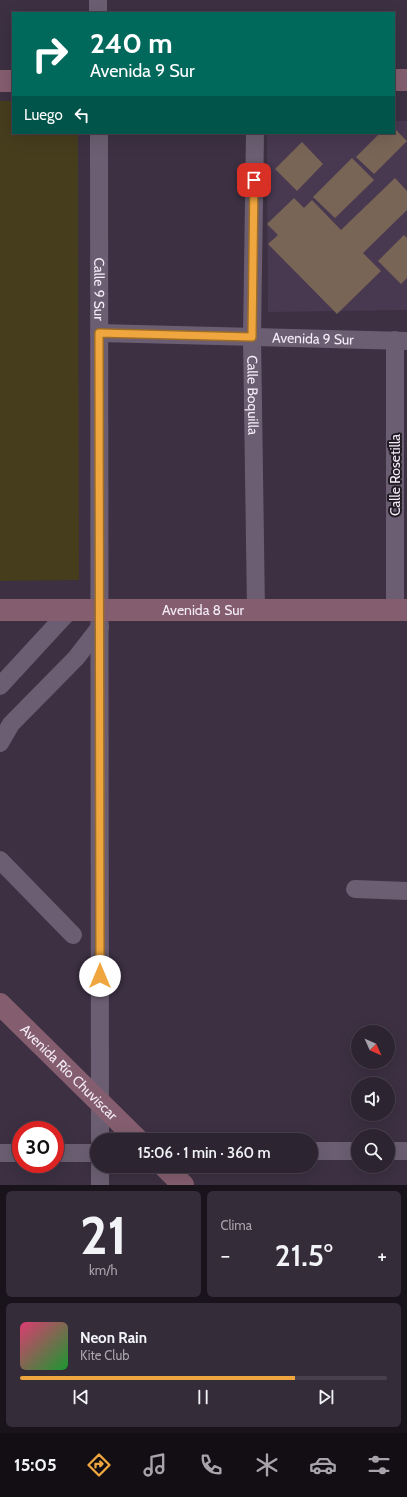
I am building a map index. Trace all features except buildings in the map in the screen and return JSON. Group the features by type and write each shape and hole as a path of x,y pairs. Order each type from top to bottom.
{"main road":[{"path":"395,80 407,80"},
{"path":"0,81 12,81"},
{"name":"Avenida 8 Sur","path":"0,610 70,610 99,618 256,610 401,610"},
{"name":"Avenida Río Chuviscar","path":"0,1004 131,1133"},
{"path":"171,1173 184,1185"}],"street":[{"path":"98,0 98,12"},
{"name":"Calle 9 Sur","path":"99,134 100,1133"},
{"name":"Calle Boquilla","path":"255,134 252,337 256,610"},
{"name":"Avenida 9 Sur","path":"99,333 401,340"},
{"name":"Calle Rosetilla","path":"401,340 401,610"},
{"path":"0,686 70,610"},
{"path":"0,743 11,724 76,658 99,618"},
{"path":"0,860 73,935"},
{"path":"355,889 407,891"},
{"path":"318,1151 351,1151"},
{"path":"395,1151 407,1151"},
{"path":"0,1153 12,1153"},
{"path":"64,1153 90,1153"},
{"path":"100,1173 100,1185"}],"shaded area":[{"path":"395,121 407,121 407,310 268,312 267,134 395,134"}],"sand":[{"path":"0,101 12,101 12,134 78,134 79,580 0,581"}],"route":[{"path":"100,976 99,333 252,337 254,180"}]}
